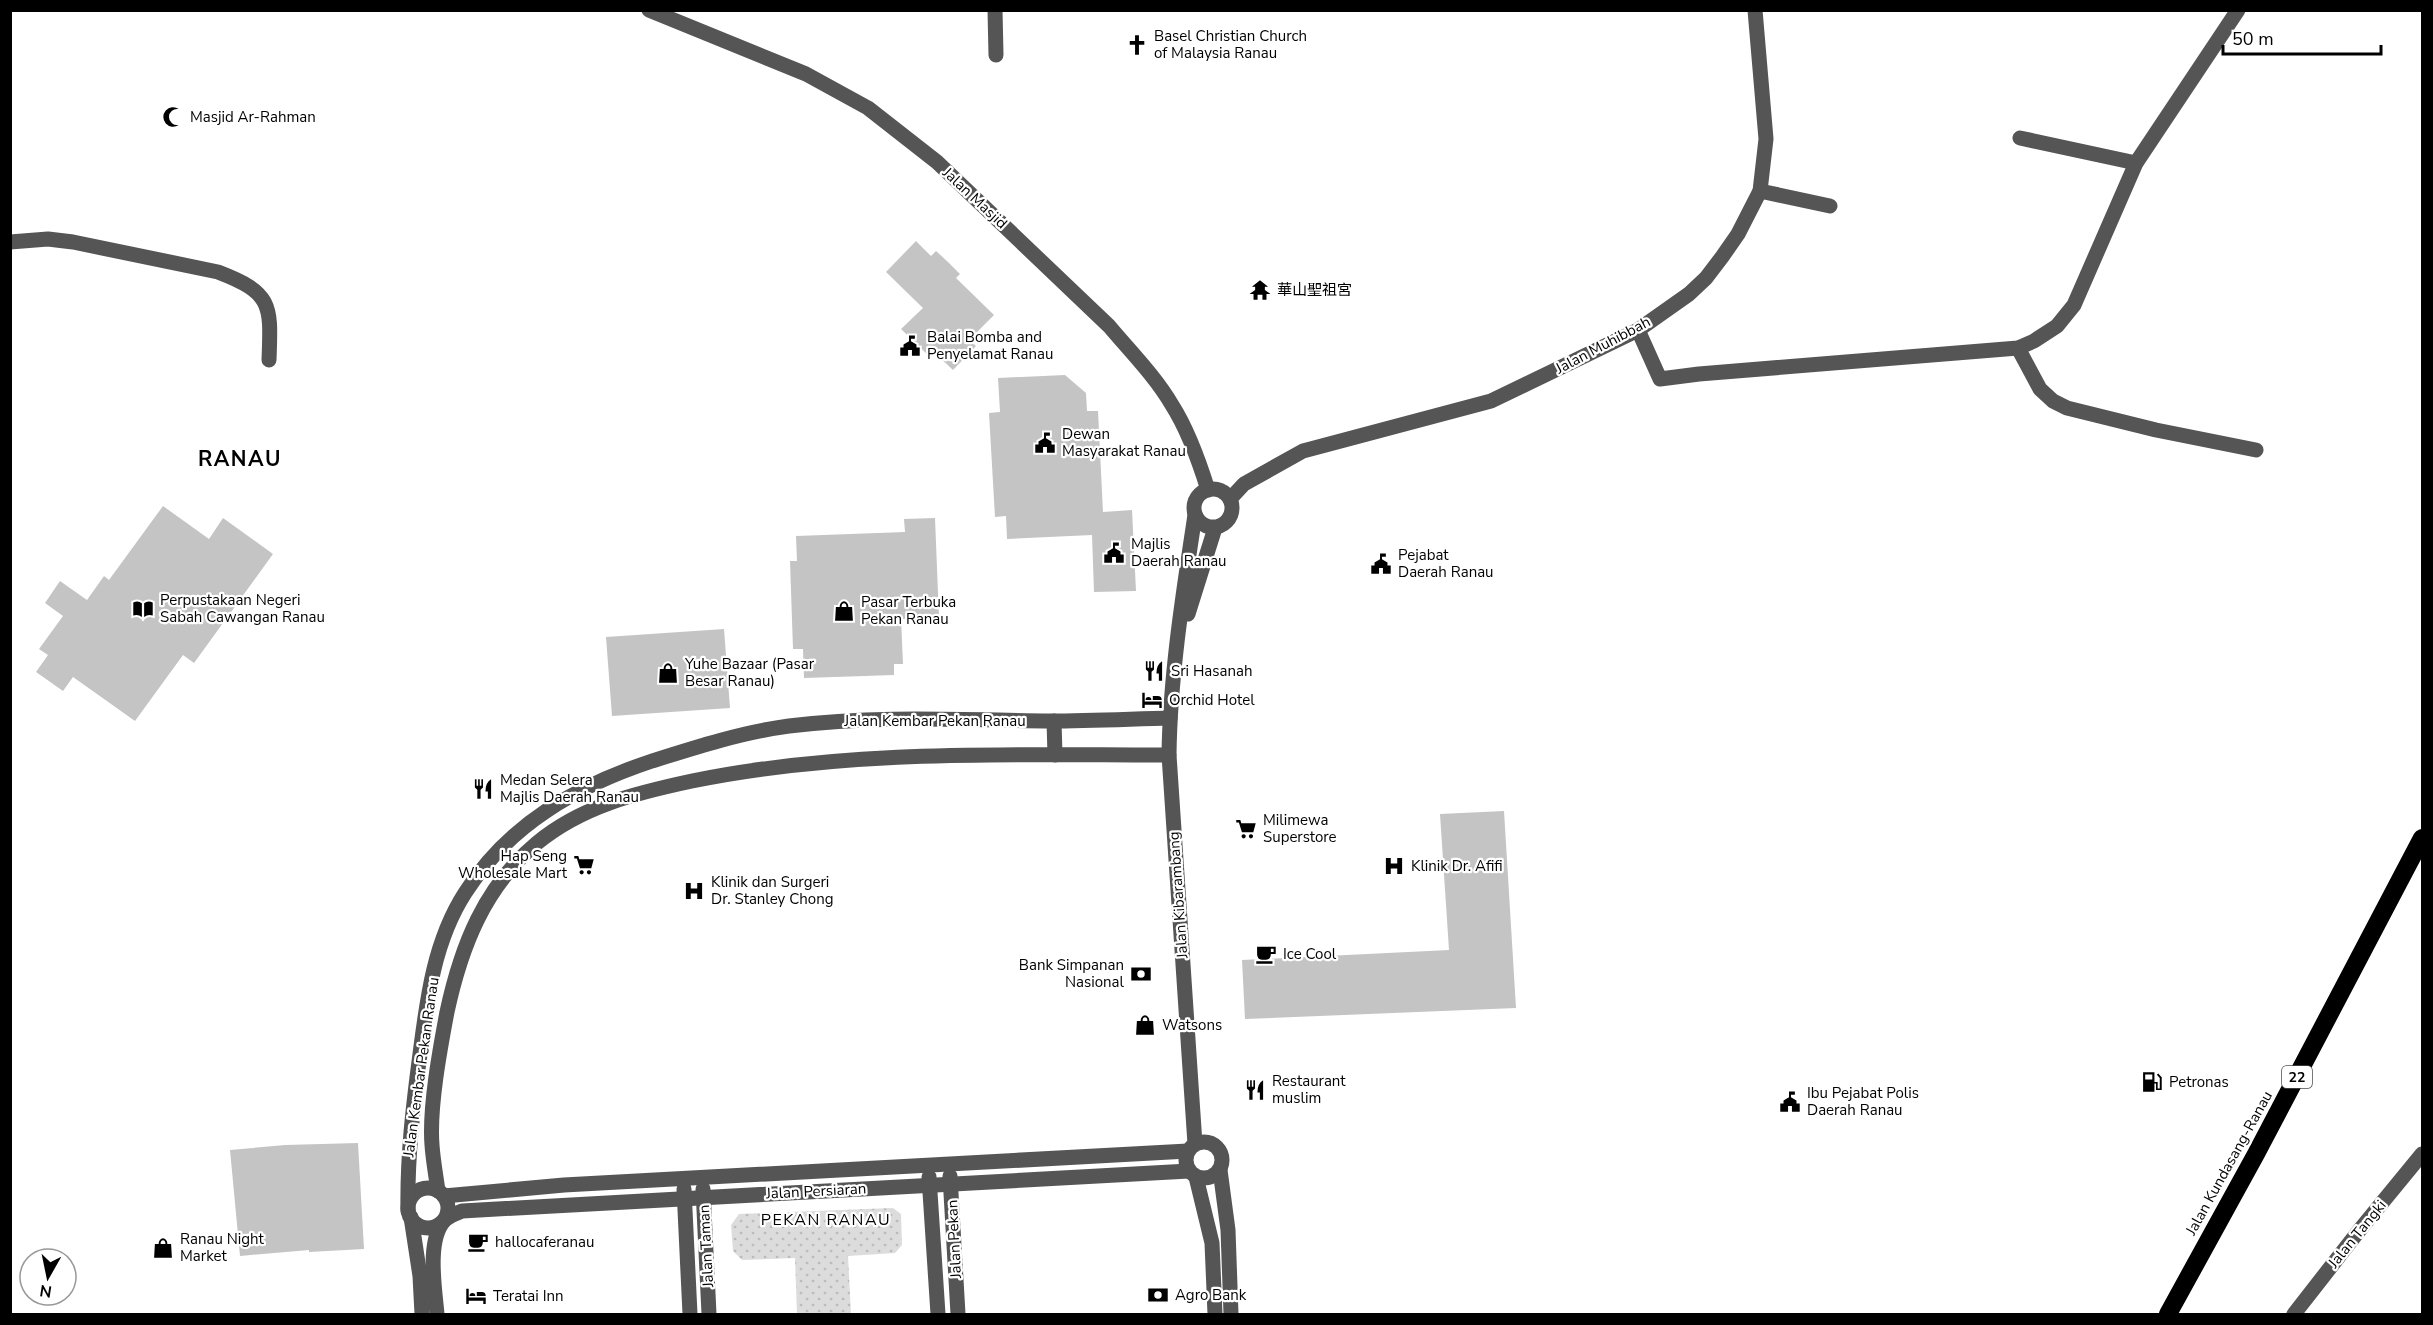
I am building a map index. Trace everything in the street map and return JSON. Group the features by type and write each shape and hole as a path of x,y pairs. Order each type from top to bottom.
{"highway":[{"name":"Jalan Kundasang-Ranau","path":"2168,1314 2256,1154 2422,838"}],"street":[{"name":"Jalan Masjid","path":"649,10 763,55 842,93 868,108 937,162 1109,326 1131,351 1173,406 1201,467 1208,490"},
{"path":"995,10 996,55"},
{"name":"Jalan Muhibbah","path":"1230,499 1244,484 1303,452 1491,401 1638,330 1689,294 1706,278 1738,234 1760,191 1766,139 1755,10"},
{"path":"1638,330 1660,379 2018,348 2034,341 2057,326 2074,305 2136,164 2238,10"},
{"path":"2020,138 2136,164"},
{"path":"1760,191 1830,206"},
{"path":"10,242 48,239 73,242 218,272 238,279 249,285 264,299 269,323 269,360"},
{"path":"2018,348 2040,389 2067,408 2156,430 2256,450"},
{"path":"1208,490 1221,490 1233,505 1231,517 1227,523 1215,528 1203,525 1195,515 1195,502 1202,492 1208,490"},
{"name":"Jalan Kibarambang","path":"1192,1148 1169,755 1170,718 1182,594 1195,515"},
{"name":"Jalan Kibarambang","path":"1178,646 1215,528"},
{"name":"Jalan Kembar Pekan Ranau","path":"422,1314 420,1276 410,1214 409,1145 428,991 439,953 465,894 488,863 515,835 544,812 577,791 610,776 688,750 786,727 899,718 1054,721 1170,718"},
{"path":"1054,721 1055,755"},
{"name":"Jalan Kembar Pekan Ranau","path":"441,1193 432,1143 435,1097 442,1039 467,939 490,894 512,867 537,843 565,823 616,799 730,773 869,759 1169,755"},
{"path":"1215,1314 1212,1243 1193,1174 1186,1161 1192,1148 1207,1142 1218,1148 1223,1159 1220,1170 1228,1230 1231,1314"},
{"name":"Jalan Persiaran","path":"441,1193 1192,1148"},
{"name":"Jalan Tangki","path":"2294,1314 2422,1154"},
{"name":"Jalan Pekan","path":"949,1164 958,1314"},
{"name":"Jalan Pekan","path":"928,1165 938,1314"},
{"path":"1193,1174 1212,1177 1220,1170"},
{"name":"Jalan Persiaran","path":"444,1221 462,1211 929,1185 1193,1174"},
{"name":"Jalan Taman","path":"702,1177 709,1314"},
{"name":"Jalan Taman","path":"684,1178 690,1314"},
{"path":"437,1314 433,1261 436,1237 444,1221 448,1208 441,1193 432,1189 420,1190 411,1199 410,1214 414,1222 426,1228 439,1225 444,1221"}],"shaded area":[{"path":"893,1208 901,1214 902,1245 895,1253 848,1256 851,1314 797,1314 795,1258 742,1260 733,1251 731,1225 739,1214"}],"building":[{"path":"916,241 931,256 936,251 949,263 960,274 956,278 994,315 969,340 976,346 953,370 934,352 930,357 901,329 923,308 886,272"},
{"name":"Dewan Masyarakat Ranau","path":"1065,375 1086,393 1087,411 1098,411 1103,512 1132,510 1136,591 1094,592 1092,535 1007,539 1006,516 995,517 989,413 1000,412 998,378"},
{"name":"Perpustakaan Negeri Sabah Cawangan Ranau","path":"163,506 209,539 223,518 273,554 194,663 183,655 135,721 73,677 63,691 36,672 48,655 39,649 63,616 45,603 60,581 87,600 104,576 109,580"},
{"path":"935,518 939,618 901,619 903,664 894,664 894,675 804,678 803,649 793,649 790,561 797,561 796,536 905,532 904,519"},
{"name":"Yuhe Bazaar (Pasar Besar Ranau)","path":"724,629 730,708 612,716 606,637"},
{"path":"1504,811 1516,1008 1245,1019 1242,960 1449,950 1440,814"},
{"path":"358,1143 364,1249 309,1252 309,1250 240,1256 230,1150 285,1145"}],"place":[{"name":"Basel Christian Church of Malaysia Ranau","path":"1137,45"},
{"name":"Masjid Ar-Rahman","path":"173,117"},
{"name":"華山聖祖宮","path":"1260,290"},
{"name":"Balai Bomba and Penyelamat Ranau","path":"910,346"},
{"name":"Dewan Masyarakat Ranau","path":"1045,443"},
{"name":"Majlis Daerah Ranau","path":"1114,553"},
{"name":"Pejabat Daerah Ranau","path":"1381,564"},
{"name":"Perpustakaan Negeri Sabah Cawangan Ranau","path":"143,609"},
{"name":"Pasar Terbuka Pekan Ranau","path":"844,611"},
{"name":"Sri Hasanah","path":"1154,671"},
{"name":"Yuhe Bazaar (Pasar Besar Ranau)","path":"668,673"},
{"name":"Orchid Hotel","path":"1152,700"},
{"name":"Medan Selera Majlis Daerah Ranau","path":"483,789"},
{"name":"Milimewa Superstore","path":"1246,829"},
{"name":"Hap Seng Wholesale Mart","path":"584,865"},
{"name":"Klinik Dr. Afifi","path":"1394,866"},
{"name":"Klinik dan Surgeri Dr. Stanley Chong","path":"694,891"},
{"name":"Ice Cool","path":"1266,954"},
{"name":"Bank Simpanan Nasional","path":"1141,974"},
{"name":"Watsons","path":"1145,1025"},
{"name":"Petronas","path":"2152,1082"},
{"name":"Restaurant muslim","path":"1255,1090"},
{"name":"Ibu Pejabat Polis Daerah Ranau","path":"1790,1102"},
{"name":"hallocaferanau","path":"478,1242"},
{"name":"Ranau Night Market","path":"163,1248"},
{"name":"Agro Bank","path":"1158,1295"},
{"name":"Teratai Inn","path":"476,1296"}],"district":[{"name":"RANAU","path":"240,459"},
{"name":"PEKAN RANAU","path":"826,1220"}]}
